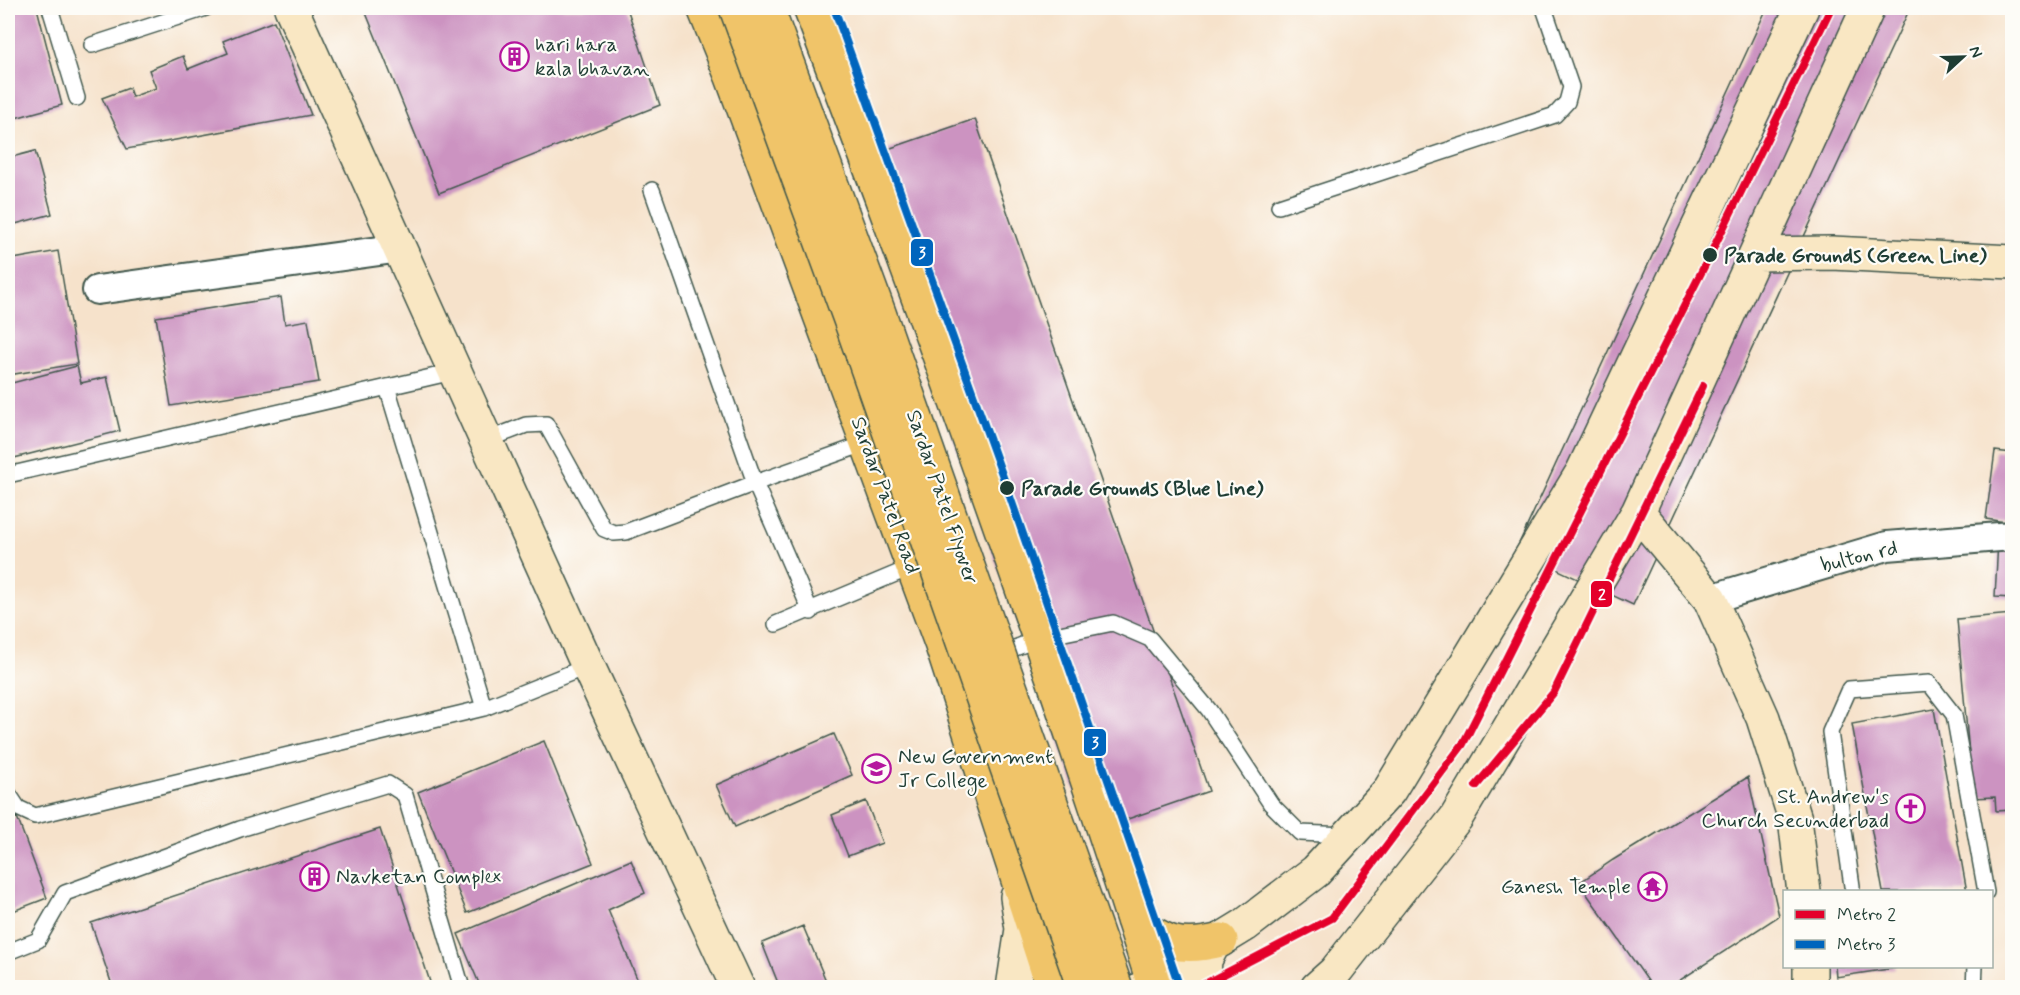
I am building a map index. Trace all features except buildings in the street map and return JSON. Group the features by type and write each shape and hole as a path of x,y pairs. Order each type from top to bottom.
{"main road":[{"path":"291,8 457,371 588,666 738,987"},
{"name":"Sardar Patel Road","path":"704,8 732,77 951,673 1053,987"},
{"name":"Sardar Patel Flyover","path":"736,8 855,333 1084,987"},
{"name":"Sardar Patel Flyover","path":"767,8 883,324 1116,987"},
{"path":"810,8 925,315 1040,638 1133,920 1150,985 1217,943 1316,871 1389,791 1583,471 1803,8"},
{"path":"1317,987 1335,972 1456,818 1638,512 1868,8"},
{"path":"1757,254 1832,253 2013,262"},
{"path":"833,351 925,315"},
{"path":"1638,512 1710,599 1763,718 1795,819 1804,890"},
{"path":"1013,866 1022,929 1013,987"},
{"path":"1133,920 1168,943 1195,947 1217,943"},
{"path":"1037,936 1050,959 1072,972 1098,971 1120,957 1131,933 1133,920"},
{"path":"1203,987 1205,960 1217,943"},
{"path":"1810,968 1810,987"}],"street":[{"path":"96,290 401,248"},
{"name":"bulton rd","path":"1710,599 1887,546 2013,536"}],"lane":[{"path":"50,8 77,98"},
{"path":"92,45 206,8"},
{"path":"1279,206 1555,115 1567,102 1571,87 1544,8"},
{"path":"652,190 755,483 810,612"},
{"path":"8,475 457,371"},
{"path":"387,387 484,708"},
{"path":"487,440 526,425 546,424 604,529 614,533 626,532 867,443"},
{"path":"776,624 810,612 912,567"},
{"path":"951,673 1040,638 1113,623 1150,639 1209,710 1271,804 1300,833 1348,834"},
{"path":"8,793 18,808 35,816 484,708 588,666"},
{"path":"1852,886 1830,732 1850,689 1929,683 1954,715 1986,890"},
{"path":"8,952 38,940 65,893 240,829 388,784 405,795 462,987"},
{"path":"1974,987 1975,968"}],"metro line":[{"name":"3","path":"834,8 1007,488 1180,988"},
{"name":"2","path":"1197,988 1332,918 1463,744 1710,255 1831,8"},
{"name":"2","path":"1476,786 1554,692 1703,386"}],"place":[{"name":"hari hara kala bhavan","path":"514,56"},
{"name":"Parade Grounds (Green Line)","path":"1710,255"},
{"name":"Parade Grounds (Blue Line)","path":"1007,488"},
{"name":"New Government Jr College","path":"877,768"},
{"name":"St. Andrew's Church Secunderbad","path":"1910,808"},
{"name":"Navketan Complex","path":"315,876"},
{"name":"Ganesh Temple","path":"1652,886"}]}
